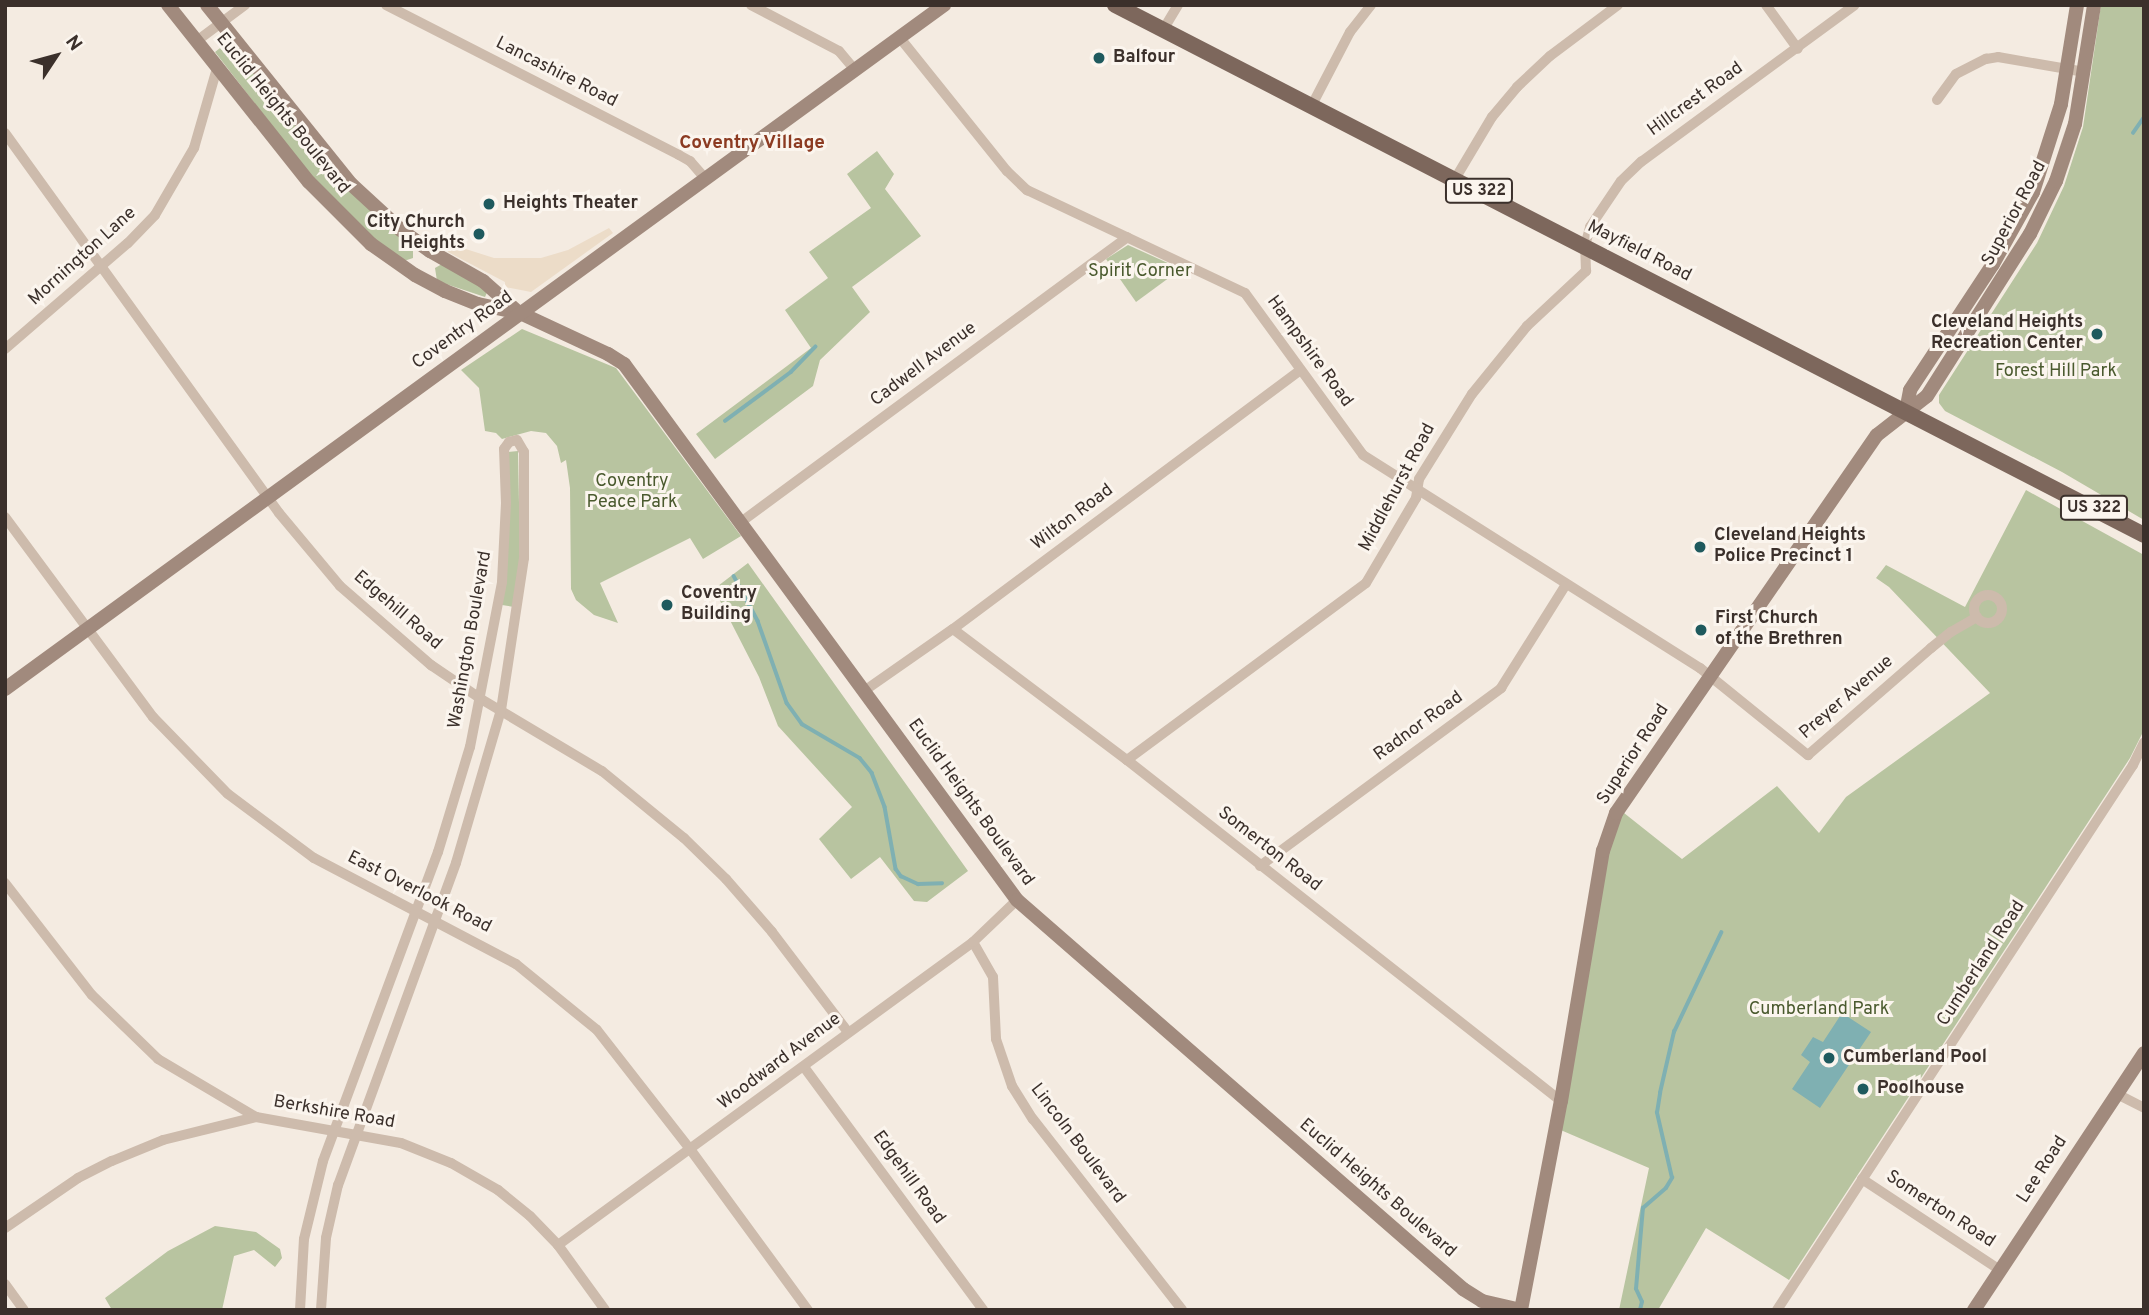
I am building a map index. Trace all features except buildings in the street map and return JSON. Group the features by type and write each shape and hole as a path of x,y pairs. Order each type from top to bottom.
{"main road":[{"name":"Mayfield Road","path":"1115,5 2144,535"}],"street":[{"name":"Euclid Heights Boulevard","path":"168,5 309,182 371,244 416,276 445,291 478,304 520,313 624,364 1017,900 1463,1289 1482,1301 1520,1310"},
{"name":"Euclid Heights Boulevard","path":"207,5 315,143 364,197 415,240 483,281 520,313"},
{"path":"198,40 245,5"},
{"name":"Lancashire Road","path":"386,5 678,154 690,161 705,178"},
{"path":"751,5 839,51 855,70"},
{"name":"Coventry Road","path":"5,689 944,5"},
{"path":"1163,30 1178,5"},
{"path":"1312,105 1350,32 1371,5"},
{"path":"1455,179 1492,117 1517,88 1550,56 1618,5"},
{"path":"1766,5 1798,49"},
{"name":"Hillcrest Road","path":"1585,246 1590,227 1602,206 1630,172 1854,5"},
{"name":"Superior Road","path":"1906,411 1910,390 1997,256 2033,192 2048,152 2068,69 2077,5"},
{"name":"Superior Road","path":"1520,1310 1561,1101 1603,851 1619,809 1877,435 1927,396 2012,265 2046,204 2065,157 2085,72 2094,5"},
{"name":"Hampshire Road","path":"900,38 1017,182 1027,190 1245,293 1363,456 1709,675"},
{"path":"1937,100 1956,74 1986,59 1997,57 2085,72"},
{"name":"Mornington Lane","path":"5,349 143,229 176,182 204,119 218,65"},
{"name":"Edgehill Road","path":"5,133 267,497 314,556 378,622 431,665 481,699 602,771 684,838 726,879 772,932 848,1032"},
{"path":"2048,152 2065,157"},
{"name":"Cadwell Avenue","path":"741,522 1127,237"},
{"name":"Middlehurst Road","path":"1127,760 1366,583 1417,491 1419,479 1454,421 1498,358 1527,326 1586,271 1585,246"},
{"path":"1997,256 2012,265"},
{"path":"1950,330 1964,340"},
{"name":"Wilton Road","path":"864,691 953,629 1300,370"},
{"name":"Washington Boulevard","path":"300,1310 304,1239 323,1161 455,800 481,699 505,553 504,450 509,442 517,440 524,452 524,558 501,710 478,796 338,1185 326,1238 321,1310"},
{"name":"East Overlook Road","path":"5,517 153,717 228,794 314,859 516,964 579,1013 613,1048 808,1310"},
{"name":"Radnor Road","path":"1260,866 1501,688 1565,586"},
{"name":"Preyer Avenue","path":"1709,675 1808,755 1941,640 1977,618"},
{"name":"Somerton Road","path":"953,629 1127,760 1561,1101"},
{"name":"Cumberland Road","path":"1777,1310 2133,765 2144,742"},
{"name":"Berkshire Road","path":"5,883 85,987 139,1043 182,1076 256,1117 335,1129 401,1143 451,1163 498,1190 530,1216 558,1245 605,1310"},
{"name":"Woodward Avenue","path":"558,1245 804,1068 848,1032 973,942 1017,900"},
{"name":"Lincoln Boulevard","path":"973,942 993,977 996,1039 1012,1086 1034,1119 1182,1310"},
{"name":"Lee Road","path":"1974,1310 2144,1053"},
{"name":"Edgehill Road","path":"804,1068 983,1310"},
{"path":"2117,1094 2144,1108"},
{"path":"7,1222 78,1178 121,1156 163,1140 256,1117"},
{"name":"Somerton Road","path":"1862,1179 2000,1270"},
{"path":"5,1284 24,1310"}],"green space":[{"name":"Forest Hill Park","path":"2101,5 2144,5 2144,520 2062,472 1945,411 1939,403 1939,395 2037,243 2064,186 2083,127"},
{"path":"229,41 341,181 413,245 413,258 404,261 365,231 311,176 215,52"},
{"path":"877,151 894,174 885,189 921,236 852,287 870,312 820,360 813,386 715,459 696,434 811,348 785,310 828,278 809,252 871,208 847,174"},
{"name":"Spirit Corner","path":"1128,245 1181,269 1136,302 1106,259"},
{"path":"442,264 488,290 485,297 437,281 435,268"},
{"name":"Coventry Peace Park","path":"522,329 616,368 741,536 703,559 690,538 600,583 618,623 594,615 576,600 571,589 570,488 566,460 561,463 557,446 546,433 531,431 502,439 496,433 485,431 479,388 461,370"},
{"path":"518,451 520,555 514,607 502,605 508,452"},
{"name":"Cumberland Park","path":"2026,490 2144,555 2144,730 2130,758 1789,1280 1706,1228 1658,1310 1619,1310 1649,1168 1556,1128 1603,851 1619,809 1682,859 1777,786 1819,833 1846,797 1990,693 1889,587 1876,578 1886,565 1965,607"},
{"path":"748,563 968,871 927,902 914,901 880,857 851,879 819,839 852,807 778,726 759,677 714,589"},
{"path":"215,1226 256,1232 280,1249 282,1258 275,1267 254,1250 234,1256 222,1310 112,1310 105,1298 168,1251"}],"shaded area":[{"path":"609,228 613,233 531,292 505,287 505,282 448,252 450,244 494,258 541,258 568,250"}],"water":[{"name":"Cumberland Pool","path":"1842,1013 1871,1032 1820,1108 1792,1089 1810,1062 1801,1055 1813,1037 1823,1042"}],"waterway":[{"path":"2133,133 2144,117"},
{"path":"725,421 791,372 815,347"},
{"path":"734,576 758,621 787,703 802,724 860,758 872,773 885,807 896,869 901,876 918,884 942,883"},
{"path":"1640,1310 1642,1302 1636,1289 1643,1208 1666,1188 1672,1178 1657,1113 1660,1093 1674,1032 1721,933"}],"place":[{"name":"Balfour","path":"1099,58"},
{"name":"Heights Theater","path":"489,204"},
{"name":"City Church Heights","path":"479,234"},
{"name":"Cleveland Heights Recreation Center","path":"2097,334"},
{"name":"Cleveland Heights Police Precinct 1","path":"1700,547"},
{"name":"Coventry Building","path":"667,605"},
{"name":"First Church of the Brethren","path":"1701,630"},
{"name":"Cumberland Pool","path":"1829,1058"},
{"name":"Poolhouse","path":"1863,1089"}],"district":[{"name":"Coventry Village","path":"752,144"}]}
